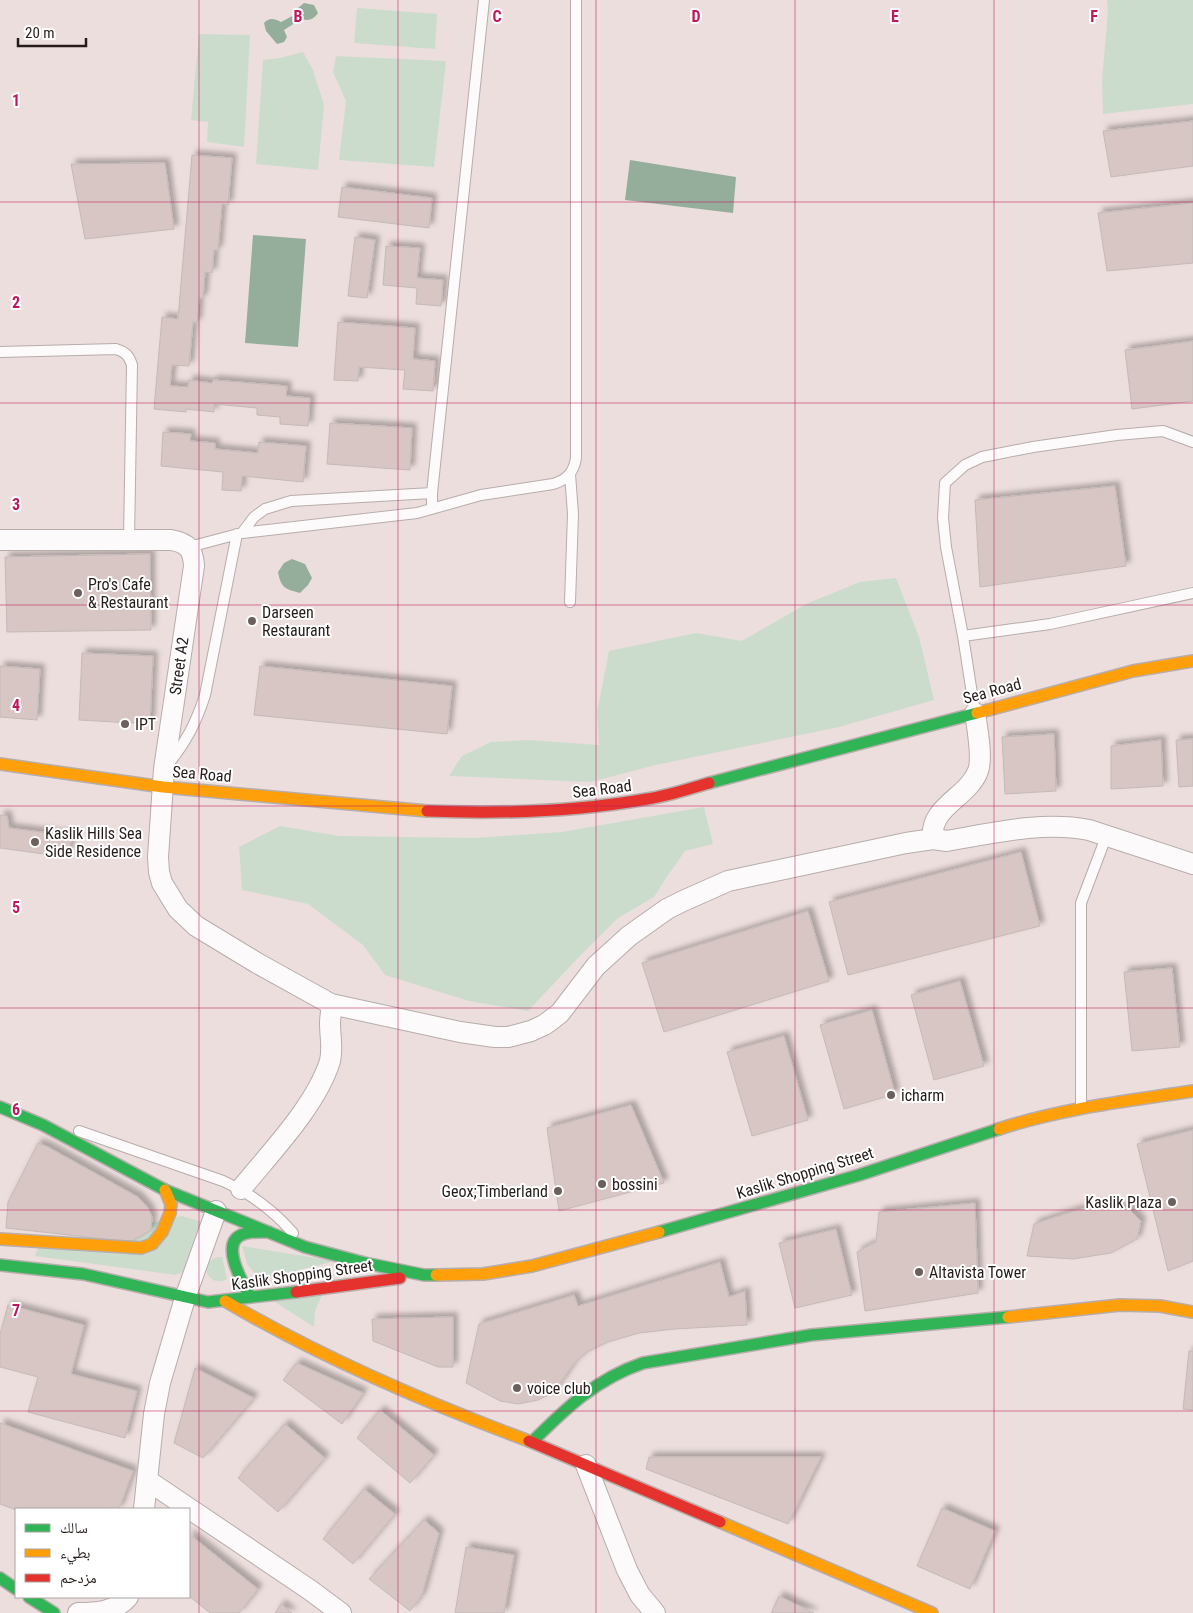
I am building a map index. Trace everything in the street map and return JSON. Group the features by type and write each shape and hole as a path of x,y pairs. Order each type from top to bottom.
{"main road":[{"name":"Sea Road","path":"0,764 164,778 419,811 524,812 591,807 648,799 814,757 1133,671 1193,661"},
{"name":"Kaslik Shopping Street","path":"0,1265 83,1274 208,1302 424,1275 484,1274 532,1266 714,1217 859,1175 1017,1123 1081,1108 1193,1091"},
{"name":"Kaslik Shopping Street","path":"0,1108 43,1125 165,1190 305,1247 365,1263 424,1275"},
{"path":"3,1239 141,1248 152,1244 162,1232 170,1213 171,1204 165,1190"},
{"path":"250,1298 231,1248 234,1241 250,1231 269,1232"},
{"path":"225,1301 295,1341 375,1380 472,1420 532,1442 932,1613"},
{"path":"532,1442 565,1411 604,1379 628,1367 643,1363 812,1335 931,1325 1120,1305 1160,1306 1193,1312"},
{"path":"0,1578 15,1587"},
{"path":"31,1598 57,1613"}],"street":[{"path":"0,540 172,540 181,541 189,547"},
{"name":"Street A2","path":"189,547 193,556 194,566 164,778 158,857 162,882 178,909 196,926 257,963 331,1004 460,1032 495,1037 517,1036 544,1026 560,1013 596,966 629,936 667,909 683,901 728,881 906,843 933,839 947,841 1011,831 1061,827 1089,830 1193,864"},
{"path":"933,839 932,832 939,814 968,787 978,771 980,760 976,713"},
{"path":"241,1189 292,1126 315,1094 330,1060 332,1040 330,1024 331,1004"},
{"path":"144,1508 154,1414 160,1383 185,1298 216,1211"},
{"path":"0,1261 3,1239"},
{"path":"586,1465 627,1570 640,1595 655,1613"},
{"path":"147,1480 188,1508"},
{"path":"190,1509 341,1613"},
{"path":"78,1613 107,1611 116,1607 127,1598"}],"lane":[{"path":"432,509 432,493 484,0"},
{"path":"189,547 239,534 417,512 480,495 553,484 560,482 570,474 576,458 576,0"},
{"path":"0,352 116,349 124,351 129,357 132,365 129,540"},
{"path":"976,713 964,636 946,547 943,518 945,483 965,465 982,457 1003,452 1126,434 1164,431 1193,442"},
{"path":"570,474 573,514 570,602"},
{"path":"164,778 190,735 199,716 239,534 254,517 265,509 291,501 432,493"},
{"path":"964,636 1050,624 1192,593"},
{"path":"1081,1108 1081,903 1106,837"},
{"path":"43,1125 66,1127 83,1132 241,1189 276,1215 305,1247"}],"shaded area":[{"path":"1107,0 1193,0 1193,104 1103,114 1102,80 1108,11"},
{"path":"304,3 314,5 318,13 313,19 301,19 284,30 287,37 284,42 277,44 266,31 264,23 272,19 281,22 298,13 298,8"},
{"path":"357,8 437,14 435,49 354,43"},
{"path":"199,34 250,35 244,147 207,142 208,122 191,120"},
{"path":"303,52 313,70 324,105 318,170 256,164 263,60"},
{"path":"336,56 446,61 434,167 339,160 346,101 333,72"},
{"path":"630,160 736,177 733,213 625,200"},
{"path":"253,235 306,239 298,347 245,343"},
{"path":"292,559 305,564 312,578 300,593 284,587 279,577 278,572 284,563"},
{"path":"896,578 919,637 934,700 839,727 656,765 590,782 449,776 462,756 491,742 527,740 599,745 597,712 609,651 696,633 742,641 806,604 860,582"},
{"path":"704,807 713,844 685,851 654,897 618,918 528,1011 469,1001 385,975 363,945 308,904 242,890 239,847 280,826 339,836 475,838 562,832"},
{"path":"182,1216 206,1223 190,1269 176,1275 35,1256 38,1248"},
{"path":"242,1246 335,1261 260,1280 247,1264"},
{"path":"222,1257 227,1279 215,1281 208,1274 207,1270 211,1260"},
{"path":"322,1295 315,1311 314,1327 272,1300"}],"building":[{"path":"1193,121 1193,166 1111,177 1103,131"},
{"path":"192,155 232,158 228,205 222,204 218,250 214,250 212,273 205,272 203,298 199,298 197,323 193,322 189,366 172,365 170,386 188,387 189,380 212,383 213,380 287,386 286,396 310,398 308,426 280,424 280,417 257,415 257,408 214,404 214,412 186,409 186,412 154,409 162,317 178,319"},
{"path":"165,163 174,229 85,239 71,164"},
{"path":"342,187 432,198 429,228 338,217"},
{"path":"1193,203 1193,263 1107,271 1098,213"},
{"path":"355,237 375,240 367,298 348,296"},
{"path":"386,246 420,248 417,278 443,280 441,306 416,304 417,288 383,285"},
{"path":"338,322 415,328 413,359 435,361 433,391 403,389 405,370 359,367 358,381 334,380"},
{"path":"1193,341 1193,401 1132,409 1125,350"},
{"path":"330,423 412,428 410,470 327,464"},
{"path":"163,432 191,434 190,441 215,443 215,449 258,453 259,442 306,446 303,482 242,476 241,491 222,490 223,472 161,466"},
{"path":"1115,486 1126,566 980,587 975,500"},
{"name":"Pro's Cafe & Restaurant","path":"150,554 151,630 7,632 5,557"},
{"path":"82,653 153,656 150,724 79,720"},
{"path":"0,666 40,669 37,720 0,717"},
{"path":"260,666 452,686 447,734 254,715"},
{"path":"1054,734 1056,791 1005,794 1002,737"},
{"path":"1193,739 1193,786 1179,787 1176,740"},
{"path":"1161,740 1163,786 1111,789 1111,746"},
{"name":"Kaslik Hills Sea Side Residence","path":"0,815 7,816 9,828 73,836 66,857 0,848"},
{"path":"1021,852 1040,926 848,975 829,902"},
{"path":"808,911 829,981 664,1032 642,963"},
{"path":"1172,968 1180,1047 1132,1051 1124,972"},
{"path":"960,981 984,1066 934,1080 911,995"},
{"path":"872,1010 895,1094 844,1109 820,1025"},
{"path":"784,1036 808,1120 752,1136 727,1052"},
{"path":"631,1105 664,1183 559,1211 547,1128"},
{"name":"Kaslik Plaza","path":"1193,1130 1193,1261 1168,1271 1137,1144"},
{"path":"38,1143 138,1197 148,1208 152,1217 151,1230 131,1242 6,1228 8,1202"},
{"name":"Altavista Tower","path":"975,1203 978,1293 865,1311 857,1252 876,1242 879,1212"},
{"path":"1105,1206 1129,1209 1141,1221 1137,1239 1111,1253 1073,1259 1027,1256 1034,1224 1077,1210"},
{"path":"836,1229 852,1295 795,1308 779,1243"},
{"path":"720,1262 729,1297 745,1291 747,1325 639,1333 608,1342 587,1352 574,1363 554,1392 538,1400 518,1404 500,1401 466,1383 479,1324 574,1295 578,1306"},
{"path":"8,1305 84,1325 71,1374 137,1391 125,1438 28,1412 38,1377 0,1367 0,1334"},
{"path":"453,1317 453,1367 438,1367 373,1341 372,1319"},
{"path":"1189,1351 1193,1351 1193,1410 1183,1409"},
{"path":"297,1363 363,1393 342,1424 283,1380"},
{"path":"195,1368 254,1398 203,1458 174,1443"},
{"path":"380,1410 434,1455 410,1483 357,1438"},
{"path":"0,1423 133,1471 119,1508 15,1508 15,1510 0,1504"},
{"path":"285,1424 325,1458 278,1512 238,1478"},
{"path":"649,1457 821,1457 788,1524 646,1469"},
{"path":"364,1489 395,1514 353,1564 323,1539"},
{"path":"942,1508 995,1531 970,1589 917,1566"},
{"path":"424,1520 439,1533 422,1595 410,1611 369,1579"},
{"path":"190,1535 258,1589 239,1613 210,1613 190,1597"},
{"path":"466,1547 514,1555 504,1613 455,1613"},
{"path":"779,1596 814,1613 771,1613"},
{"path":"281,1604 292,1613 275,1613"}],"traffic: fast":[{"path":"709,783 977,713"},
{"path":"0,1107 43,1125 165,1190 305,1247 365,1263 424,1275 436,1275"},
{"path":"659,1232 859,1175 999,1129"},
{"path":"250,1297 235,1264 233,1255 235,1240 241,1235 251,1232 269,1232"},
{"path":"0,1265 83,1274 208,1302 296,1292"},
{"path":"532,1442 570,1406 596,1386 643,1363 811,1335 1008,1317"},
{"path":"0,1578 15,1588"},
{"path":"31,1598 54,1613"}],"traffic: slow":[{"path":"977,713 1133,671 1193,661"},
{"path":"0,764 163,787 427,811"},
{"path":"999,1129 1071,1110 1193,1091"},
{"path":"0,1239 141,1248 152,1244 162,1232 170,1213 171,1204 165,1190"},
{"path":"436,1275 483,1274 532,1266 659,1232"},
{"path":"225,1301 262,1322 374,1378 451,1411 529,1441"},
{"path":"1008,1317 1120,1305 1160,1306 1193,1312"},
{"path":"720,1522 932,1613"}],"traffic: jam":[{"path":"427,811 510,812 592,807 655,798 709,783"},
{"path":"296,1292 400,1278"},
{"path":"529,1441 720,1522"}],"place":[{"name":"Pro's Cafe & Restaurant","path":"78,593"},
{"name":"Darseen Restaurant","path":"252,621"},
{"name":"IPT","path":"125,724"},
{"name":"Kaslik Hills Sea Side Residence","path":"35,842"},
{"name":"icharm","path":"891,1095"},
{"name":"bossini","path":"602,1184"},
{"name":"Geox;Timberland","path":"558,1191"},
{"name":"Kaslik Plaza","path":"1172,1202"},
{"name":"Altavista Tower","path":"919,1272"},
{"name":"voice club","path":"517,1388"}]}
